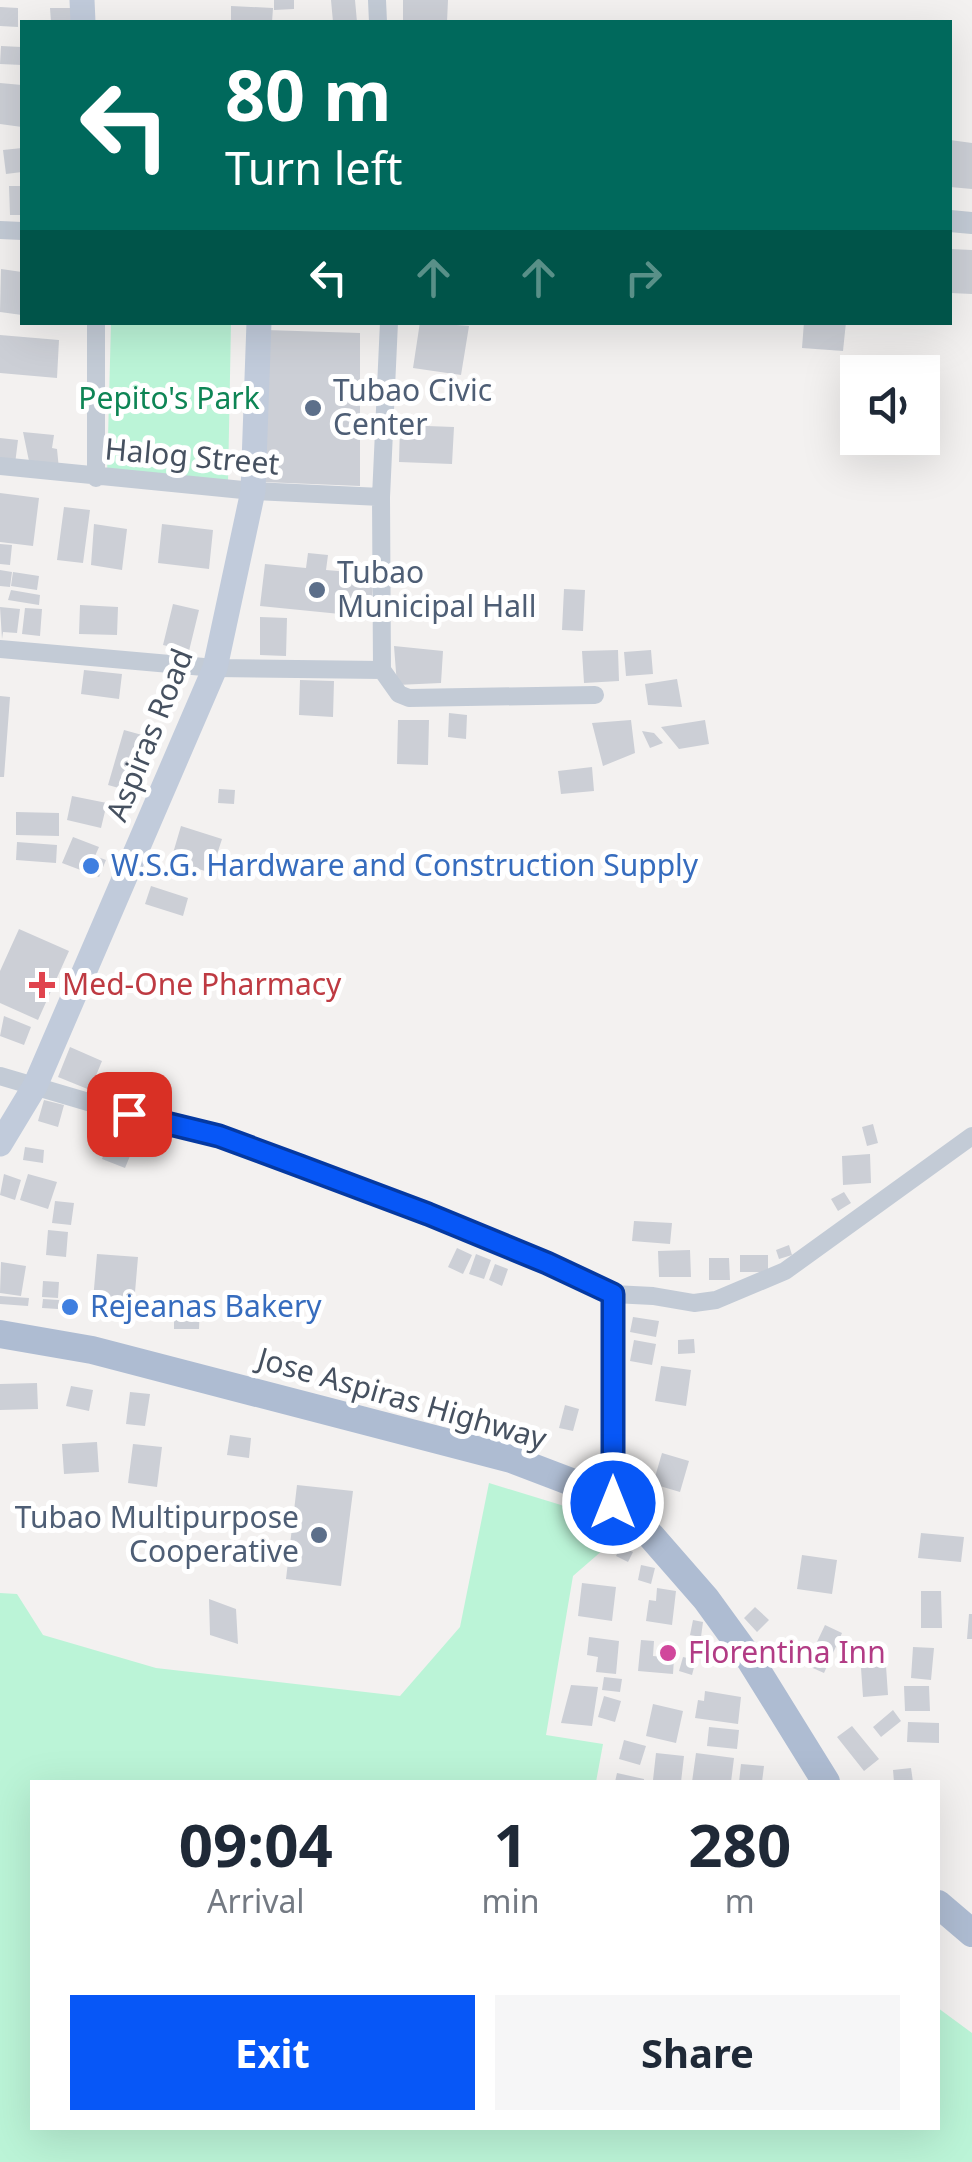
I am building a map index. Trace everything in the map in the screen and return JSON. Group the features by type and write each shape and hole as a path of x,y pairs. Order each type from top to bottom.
{"main road":[{"name":"Aspiras Road","path":"0,1144 36,1086 215,668 253,491 259,325"},
{"name":"Jose Aspiras Highway","path":"0,1334 92,1350 512,1459 613,1503 651,1536 706,1598 751,1661 823,1780"},
{"path":"940,1906 972,1933"}],"street":[{"path":"96,325 96,478"},
{"path":"389,325 381,497 382,670 399,694 409,698 595,695"},
{"name":"Halog Street","path":"0,466 253,491 381,497"},
{"path":"0,649 215,668 382,670"},
{"path":"0,1076 236,1142 428,1214 613,1294 694,1303 744,1291 785,1272 972,1136"},
{"path":"613,1294 613,1503"}],"green space":[{"name":"Pepito's Park","path":"111,325 231,325 228,482 107,476"},
{"path":"489,1483 561,1505 619,1536 573,1576 546,1735 603,1744 596,1780 30,1780 30,2130 940,2130 940,2009 972,2033 972,2162 0,2162 0,1593 17,1594 43,1635 156,1668 400,1696 460,1627"}],"building":[{"path":"274,0 294,0 294,9 274,10"},
{"path":"331,0 355,0 357,20 333,20"},
{"path":"403,0 448,0 447,20 403,20"},
{"path":"231,6 273,8 272,20 231,20"},
{"path":"0,7 18,8 18,27 0,26"},
{"path":"50,8 75,8 75,20 51,20"},
{"path":"1,46 20,47 20,65 0,64"},
{"path":"0,83 20,85 20,127 0,124"},
{"path":"952,140 972,143 972,189 952,187"},
{"path":"20,148 20,172 6,174 3,150"},
{"path":"9,186 20,186 20,215 10,215"},
{"path":"952,249 972,250 972,294 952,293"},
{"path":"1,269 20,272 20,315 0,312"},
{"path":"420,325 469,326 461,375 413,368"},
{"path":"804,325 846,325 843,351 802,348"},
{"name":"Tubao Civic Center","path":"266,330 360,333 360,486 264,482"},
{"path":"0,335 59,340 57,378 0,373"},
{"path":"400,425 454,427 452,464 399,462"},
{"path":"23,432 54,435 52,448 57,449 59,469 30,466"},
{"path":"0,438 18,440 15,464 0,462"},
{"path":"0,493 39,498 33,546 0,542"},
{"path":"64,507 90,510 83,563 57,560"},
{"path":"94,524 127,529 122,570 91,565"},
{"path":"162,524 213,530 209,569 158,563"},
{"path":"0,544 12,545 10,565 0,564"},
{"name":"Tubao Municipal Hall","path":"308,553 328,555 326,570 374,574 370,617 260,606 265,564 306,568"},
{"path":"0,570 12,572 10,587 0,586"},
{"path":"13,572 39,576 37,590 11,586"},
{"path":"564,589 585,590 583,631 562,630"},
{"path":"11,590 40,595 39,605 8,600"},
{"path":"173,604 199,610 189,651 163,645"},
{"path":"80,605 118,607 117,635 79,634"},
{"path":"0,607 20,609 17,633 3,632 2,639"},
{"path":"25,608 42,609 40,636 22,634"},
{"path":"260,617 287,618 286,656 260,655"},
{"path":"394,646 443,651 441,683 397,685"},
{"path":"618,650 619,681 584,683 582,651"},
{"path":"651,650 653,674 626,676 624,652"},
{"path":"84,670 122,674 119,699 81,694"},
{"path":"677,679 682,707 648,705 645,684"},
{"path":"300,680 334,681 333,717 299,715"},
{"path":"0,696 10,697 4,777 0,777"},
{"path":"449,713 467,715 466,739 448,737"},
{"path":"398,720 429,720 428,765 397,764"},
{"path":"631,720 635,753 603,766 592,723"},
{"path":"705,720 709,744 679,749 661,727"},
{"path":"124,730 153,738 137,793 108,785"},
{"path":"642,731 654,733 663,743 650,748"},
{"path":"592,767 594,791 561,794 558,771"},
{"path":"219,789 235,790 234,804 218,803"},
{"path":"72,796 107,803 101,828 67,820"},
{"path":"16,812 59,813 59,836 16,835"},
{"path":"181,826 222,839 211,873 171,860"},
{"path":"73,837 99,847 95,856 106,860 99,877 62,863"},
{"path":"17,842 57,845 56,863 16,860"},
{"path":"151,886 188,898 183,916 145,904"},
{"path":"19,929 69,951 38,1020 0,1003 0,971"},
{"path":"4,1016 31,1027 24,1045 0,1036"},
{"path":"70,1047 102,1061 90,1090 58,1077"},
{"path":"145,1074 168,1080 163,1102 139,1096"},
{"path":"44,1100 64,1105 58,1127 38,1121"},
{"path":"873,1124 878,1143 867,1146 862,1127"},
{"path":"113,1130 137,1139 125,1168 102,1159"},
{"path":"25,1147 44,1150 43,1163 23,1160"},
{"path":"870,1154 871,1183 843,1185 842,1156"},
{"path":"4,1174 21,1180 15,1200 0,1195"},
{"path":"28,1174 57,1182 48,1209 20,1200"},
{"path":"844,1192 851,1203 838,1211 831,1199"},
{"path":"55,1201 74,1203 71,1225 52,1223"},
{"path":"634,1221 672,1223 670,1244 632,1241"},
{"path":"48,1230 68,1232 66,1257 46,1255"},
{"path":"789,1245 792,1255 779,1259 776,1250"},
{"path":"457,1248 472,1255 463,1274 448,1267"},
{"path":"690,1250 691,1277 659,1277 658,1251"},
{"path":"97,1254 138,1257 133,1316 92,1312"},
{"path":"476,1254 491,1260 484,1279 469,1274"},
{"path":"740,1255 768,1255 768,1272 740,1272"},
{"path":"709,1258 729,1258 730,1280 709,1280"},
{"path":"1,1262 26,1266 21,1296 0,1293"},
{"path":"495,1264 508,1269 502,1286 489,1280"},
{"path":"43,1281 59,1282 58,1298 42,1297"},
{"path":"0,1296 29,1298 28,1306 0,1304"},
{"path":"43,1299 59,1300 58,1309 42,1308"},
{"path":"63,1300 79,1302 78,1312 62,1310"},
{"path":"174,1303 200,1303 199,1329 174,1329"},
{"path":"633,1317 659,1321 656,1337 630,1332"},
{"path":"694,1339 695,1353 678,1354 678,1340"},
{"path":"634,1340 656,1344 652,1365 630,1361"},
{"path":"661,1366 691,1370 686,1406 655,1401"},
{"path":"37,1383 38,1409 0,1410 0,1384"},
{"path":"71,1386 93,1390 89,1411 66,1406"},
{"path":"130,1392 150,1394 145,1426 126,1424"},
{"path":"565,1405 579,1409 573,1431 559,1428"},
{"path":"230,1435 251,1438 249,1458 227,1455"},
{"path":"97,1442 99,1472 64,1474 62,1444"},
{"path":"133,1444 162,1447 157,1487 128,1483"},
{"path":"662,1453 689,1461 680,1492 653,1484"},
{"name":"Tubao Multipurpose Cooperative","path":"297,1485 353,1491 341,1586 286,1579"},
{"path":"921,1533 964,1537 961,1562 918,1558"},
{"path":"621,1546 633,1552 628,1562 616,1556"},
{"path":"802,1555 837,1560 832,1594 797,1589"},
{"path":"641,1565 655,1568 651,1584 638,1580"},
{"path":"582,1583 616,1587 612,1621 578,1616"},
{"path":"657,1588 676,1591 672,1625 646,1621 649,1600 656,1601"},
{"path":"921,1591 941,1591 942,1628 921,1628"},
{"path":"209,1599 236,1609 238,1644 210,1635"},
{"path":"755,1607 769,1620 757,1632 744,1618"},
{"path":"972,1614 972,1639 967,1639"},
{"path":"693,1620 703,1622 701,1637 690,1635"},
{"path":"825,1625 842,1633 824,1673 806,1665"},
{"path":"589,1637 619,1641 616,1674 596,1672 598,1657 587,1655"},
{"path":"641,1640 654,1641 653,1656 674,1658 673,1674 638,1671"},
{"path":"788,1642 797,1656 785,1664 775,1651"},
{"path":"913,1647 934,1648 931,1680 911,1678"},
{"path":"683,1657 696,1660 692,1675 679,1671"},
{"path":"886,1666 888,1695 863,1697 861,1668"},
{"path":"604,1677 622,1679 620,1692 602,1690"},
{"path":"571,1685 598,1687 592,1726 561,1723"},
{"path":"904,1686 929,1686 930,1711 905,1711"},
{"path":"705,1691 741,1697 738,1724 695,1718 698,1700 704,1701"},
{"path":"604,1696 621,1701 615,1722 598,1717"},
{"path":"653,1704 683,1711 676,1743 646,1736"},
{"path":"893,1710 901,1721 881,1737 873,1727"},
{"path":"908,1722 939,1723 939,1743 907,1742"},
{"path":"852,1726 879,1759 864,1771 837,1737"},
{"path":"709,1727 739,1730 737,1749 707,1746"},
{"path":"624,1740 646,1746 640,1765 619,1759"},
{"path":"656,1753 684,1756 681,1780 653,1780"},
{"path":"696,1753 734,1758 731,1780 692,1780"},
{"path":"741,1764 764,1766 762,1780 739,1780"},
{"path":"911,1768 913,1780 894,1780 893,1770"},
{"path":"617,1773 644,1779 644,1780 615,1780"}],"place":[{"name":"Tubao Civic Center","path":"313,408"},
{"name":"Tubao Municipal Hall","path":"317,590"},
{"name":"W.S.G. Hardware and Construction Supply","path":"91,866"},
{"name":"Med-One Pharmacy","path":"42,985"},
{"name":"Rejeanas Bakery","path":"70,1307"},
{"name":"Tubao Multipurpose Cooperative","path":"319,1535"},
{"name":"Florentina Inn","path":"668,1653"}],"route":[{"path":"129,1114 219,1136 300,1166 428,1214 613,1294 613,1503"}]}
